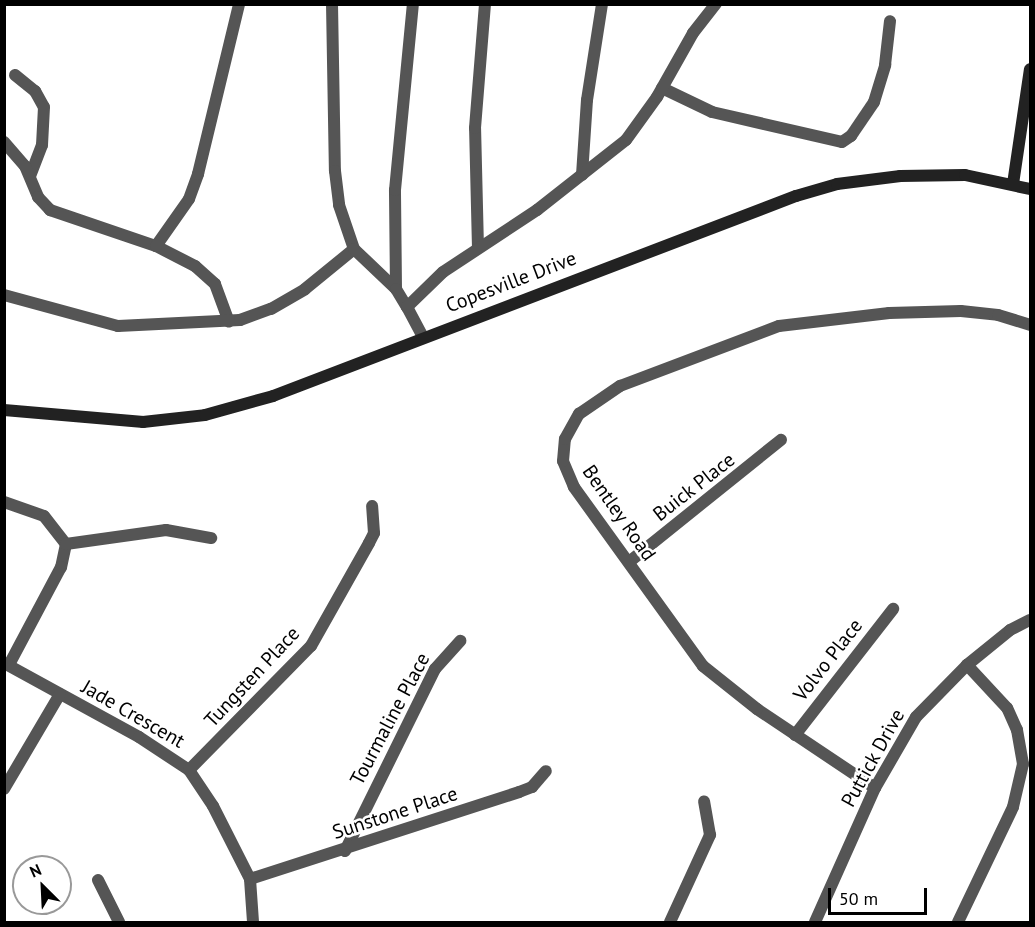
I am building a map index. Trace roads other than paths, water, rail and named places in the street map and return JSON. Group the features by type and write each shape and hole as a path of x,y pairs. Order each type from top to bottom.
{"street":[{"path":"156,246 189,199 198,174 239,4"},
{"path":"332,4 335,171 339,206 354,249 396,289 423,337"},
{"path":"396,289 395,190 413,4"},
{"path":"478,248 475,129 485,4"},
{"path":"582,175 587,100 602,4"},
{"path":"407,307 443,272 582,175 626,140 662,88 693,33 716,4"},
{"path":"662,88 712,112 842,142 851,136 874,102 885,65 890,21"},
{"path":"1013,184 1030,69"},
{"path":"15,75 35,91 44,107 42,145 30,176"},
{"path":"4,142 30,176 44,204 57,214 156,246 207,274 215,284 229,321"},
{"name":"Copesville Drive","path":"4,410 143,422 205,415 273,396 796,196 837,184 944,175 1013,184 1030,189"},
{"path":"4,295 118,326 229,321 271,309 305,289 354,249"},
{"name":"Bentley Road","path":"875,788 795,735 703,666 574,487 563,460 565,439 579,414 620,386 779,326 890,313 962,311 998,315 1030,325"},
{"name":"Buick Place","path":"629,562 781,440"},
{"path":"4,502 44,516 66,544"},
{"name":"Tungsten Place","path":"189,770 311,646 374,533 372,506"},
{"path":"66,544 166,530 211,538"},
{"path":"7,664 61,567 66,544"},
{"name":"Volvo Place","path":"795,735 893,609"},
{"name":"Puttick Drive","path":"815,922 875,788 916,717 967,665 1010,630 1030,620"},
{"name":"Tourmaline Place","path":"345,851 435,669 460,641"},
{"name":"Jade Crescent","path":"7,664 139,737 189,770 225,827 250,879 253,922"},
{"path":"958,922 1013,807 1023,764 1019,738 1007,708 967,665"},
{"path":"4,789 60,694"},
{"name":"Sunstone Place","path":"250,879 345,851 519,792 532,787 546,771"},
{"path":"670,922 710,834 704,802"},
{"path":"98,880 119,922"}]}
